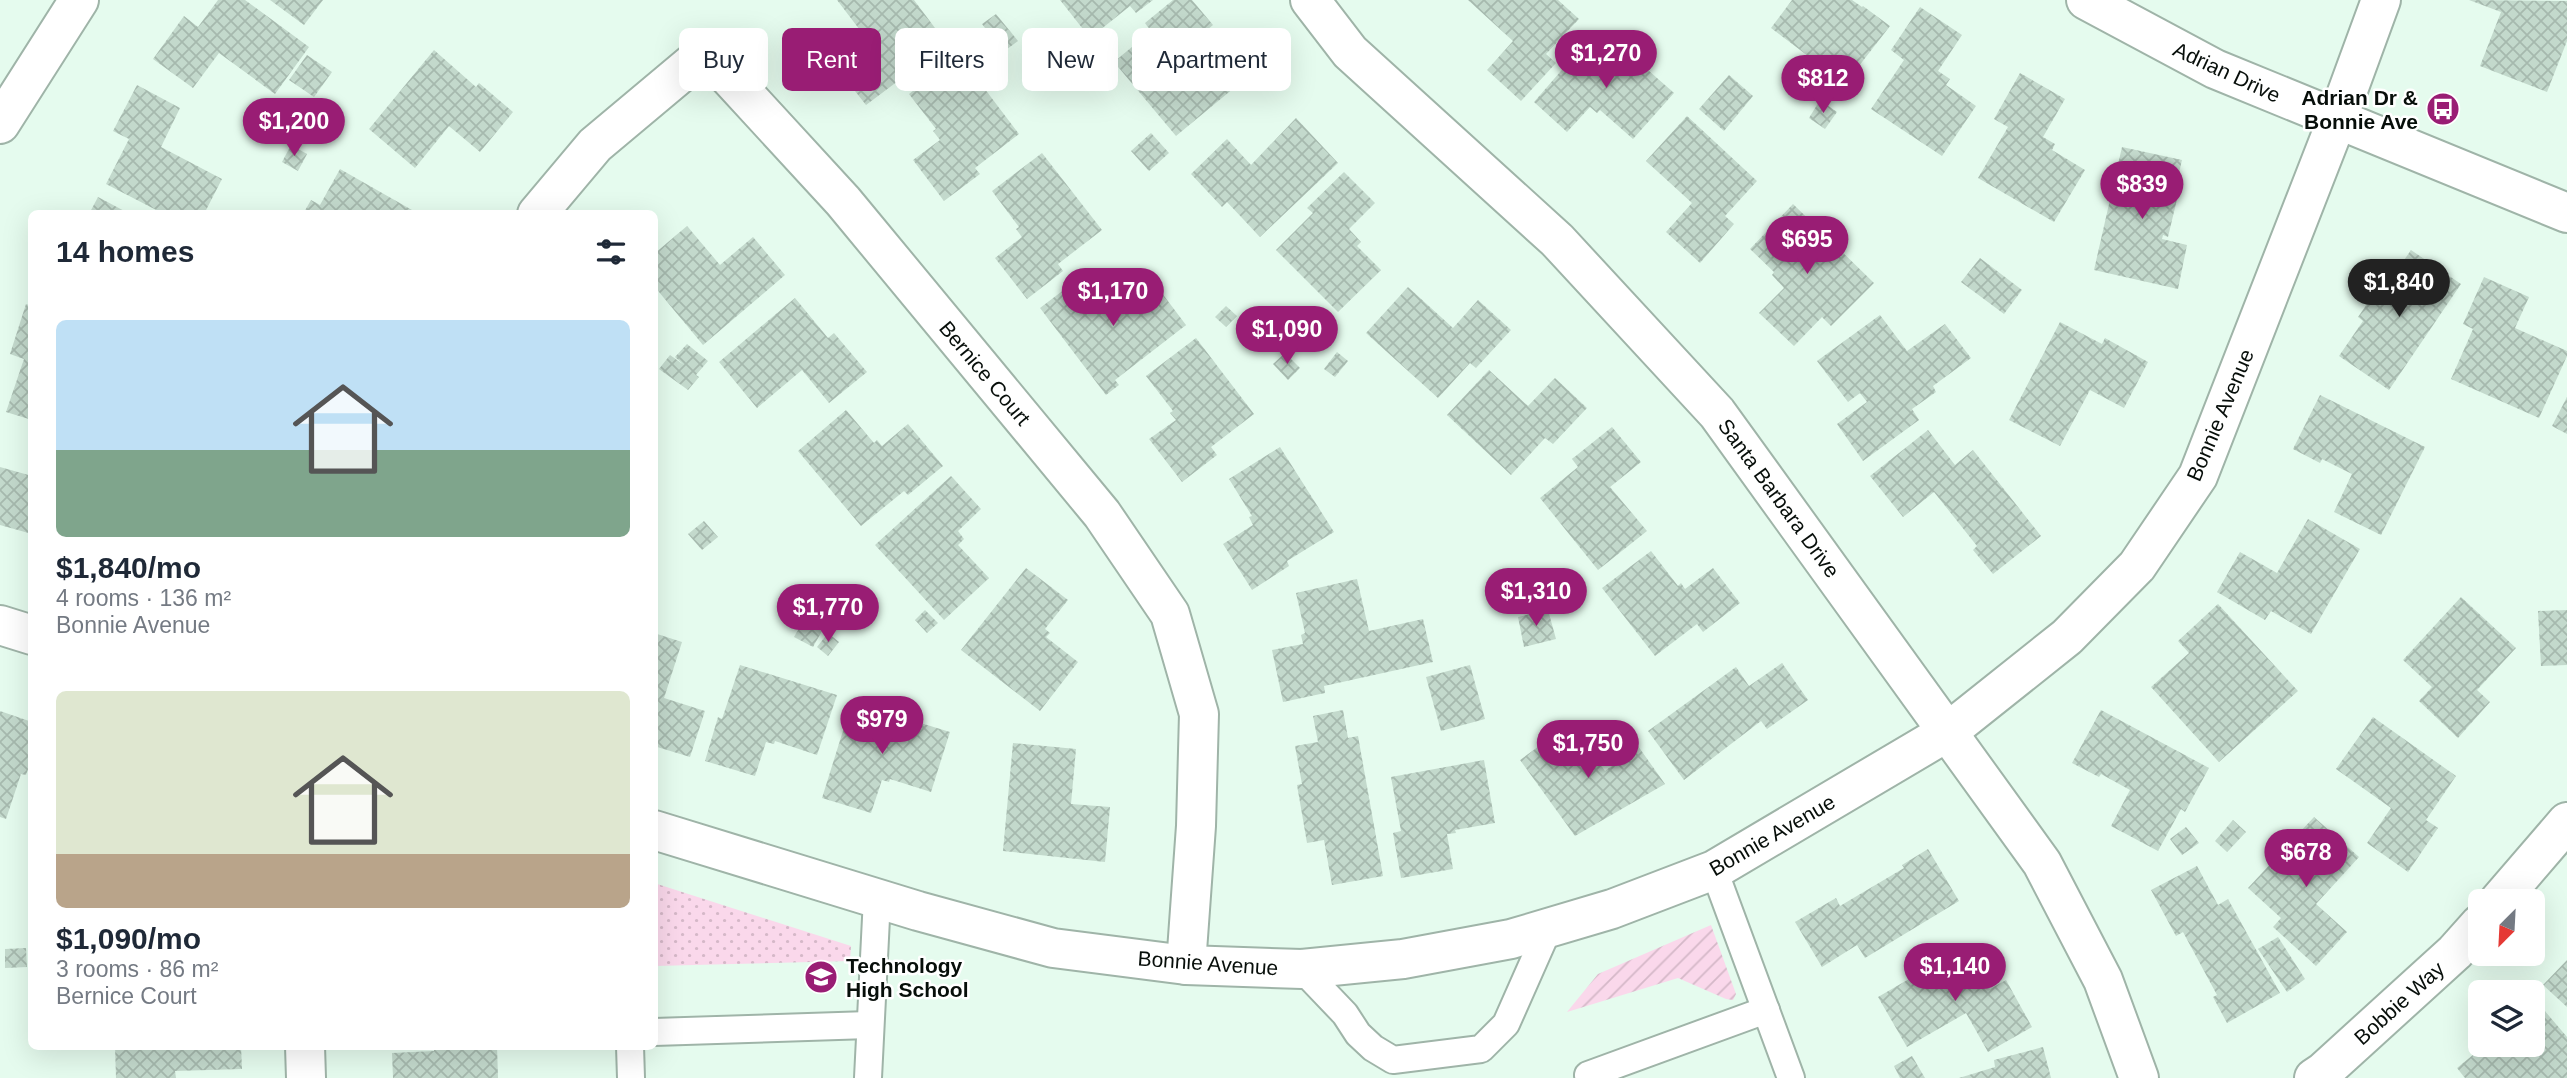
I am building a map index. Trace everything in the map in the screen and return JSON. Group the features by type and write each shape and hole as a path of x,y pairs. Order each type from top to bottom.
{"street":[{"path":"0,124 79,0"},
{"name":"Santa Barbara Drive","path":"1310,0 1350,52 1557,240 1717,413 2042,863 2103,980 2139,1078"},
{"name":"Adrian Drive","path":"2087,0 2215,69 2567,213"},
{"name":"Bonnie Avenue","path":"658,831 918,911 1053,948 1186,965 1302,969 1403,960 1511,939 1612,909 1714,870 1949,731 2067,637 2137,566 2198,476 2381,0"},
{"name":"Bernice Court","path":"540,210 596,145 706,51 843,201 1102,513 1170,614 1199,714 1196,826 1186,965"},
{"path":"0,625 28,634"},
{"path":"2509,889 2567,822"},
{"name":"Bobbie Way","path":"2314,1078 2468,937"},
{"path":"306,1050 306,1078"}],"lane":[{"path":"1714,870 1791,1078"},
{"path":"868,1078 877,898"},
{"path":"1302,969 1345,1014 1358,1034 1392,1060 1481,1049 1506,1024 1549,927"},
{"path":"1590,1078 1588,1075 1766,1010"},
{"path":"658,1032 869,1025"},
{"path":"630,1050 631,1078"}],"shaded area":[{"path":"658,884 851,946 850,961 658,966"},
{"path":"1711,925 1736,994 1733,1000 1678,978 1567,1012 1598,974"}],"building":[{"path":"218,0 245,0 309,47 275,94 219,53 193,88 153,59 184,16 198,27"},
{"path":"270,0 323,0 304,25"},
{"path":"837,0 914,0 935,28 895,28 895,83 866,105 855,91 881,91 881,28 858,28"},
{"path":"1060,0 1153,0 1136,13 1130,6 1102,28 1082,28"},
{"path":"1173,0 1192,0 1213,25 1209,28 1149,28 1145,23"},
{"path":"1468,0 1558,0 1579,19 1546,54 1556,63 1521,101 1487,70 1513,41"},
{"path":"1792,0 1852,0 1890,26 1845,84 1771,28"},
{"path":"2469,0 2567,1 2567,41 2547,92 2480,66 2501,12"},
{"path":"1920,7 1962,35 1938,71 1950,79 1946,85 1976,106 1942,156 1871,109 1904,60 1891,50"},
{"path":"996,14 1007,28 985,28 982,24"},
{"path":"1008,29 1018,41 1008,48"},
{"path":"1606,33 1674,93 1633,139 1600,110 1597,113 1590,107 1567,132 1534,102 1567,64 1574,70"},
{"path":"1132,47 1132,83 1118,67 1118,59"},
{"path":"434,50 476,87 479,83 513,112 480,152 449,126 415,168 369,129"},
{"path":"307,55 332,72 314,97 289,80"},
{"path":"2020,73 2065,99 2043,137 2055,144 2052,150 2085,170 2054,222 1978,178 2008,127 1994,119"},
{"path":"1729,75 1753,96 1724,131 1699,109"},
{"path":"137,85 180,108 161,147 222,179 206,210 156,210 106,184 129,139 113,131"},
{"path":"913,91 986,91 1019,134 975,168 980,174 944,201 913,160 940,140 933,131 936,129 909,94"},
{"path":"1138,91 1230,91 1176,136"},
{"path":"1820,100 1837,112 1825,129 1809,118"},
{"path":"1687,116 1757,181 1725,216 1734,224 1700,263 1666,232 1692,203 1646,161"},
{"path":"1296,118 1338,163 1260,237 1227,202 1222,207 1191,174 1227,139 1251,165"},
{"path":"1151,133 1169,153 1149,171 1131,151"},
{"path":"291,145 307,154 298,171 282,162"},
{"path":"2122,147 2182,160 2174,194 2178,195 2168,237 2163,235 2162,239 2187,245 2178,289 2094,270"},
{"path":"1042,153 1102,230 1058,264 1063,271 1027,299 995,258 1022,237 1016,229 1019,227 992,191"},
{"path":"340,169 412,210 305,210 311,200 320,205"},
{"path":"1344,172 1375,203 1349,229 1361,242 1357,246 1381,270 1338,312 1276,250 1313,213 1307,208"},
{"path":"98,197 122,210 91,210"},
{"path":"1793,204 1874,283 1831,326 1822,317 1794,346 1759,313 1784,288 1772,275 1774,272 1750,249"},
{"path":"687,226 720,265 753,237 785,275 703,345 658,291 658,251"},
{"path":"2411,250 2461,284 2389,390 2339,356 2363,321 2358,317 2385,278 2389,282"},
{"path":"1980,258 2022,290 2004,314 1961,282"},
{"path":"1149,276 1186,325 1115,380 1119,385 1106,395 1040,308 1078,279 1102,311"},
{"path":"2484,277 2529,297 2515,328 2567,351 2539,418 2451,379 2473,329 2463,324"},
{"path":"1408,287 1453,328 1478,300 1511,330 1476,368 1470,363 1438,398 1366,333"},
{"path":"795,298 828,338 834,333 867,372 829,403 802,370 757,408 719,362"},
{"path":"26,304 28,305 28,419 6,412 24,359 10,354"},
{"path":"1226,306 1237,316 1226,327 1215,317"},
{"path":"1880,315 1907,351 1945,324 1971,358 1933,386 1936,392 1912,409 1919,420 1863,461 1837,424 1867,402 1860,393 1848,402 1817,361"},
{"path":"2060,322 2102,344 2105,338 2148,362 2124,408 2090,390 2060,446 2009,420"},
{"path":"1196,338 1254,414 1211,447 1217,455 1182,482 1149,439 1176,420 1170,413 1173,411 1146,376"},
{"path":"687,344 708,361 688,390 659,369 670,355 684,365 675,357"},
{"path":"1337,352 1348,361 1335,377 1324,369"},
{"path":"1285,353 1300,368 1288,380 1273,364"},
{"path":"1489,370 1528,406 1555,378 1587,408 1553,444 1545,438 1511,475 1447,415"},
{"path":"2320,395 2425,447 2381,535 2334,512 2352,474 2322,459 2320,463 2293,449"},
{"path":"2567,397 2567,434 2552,426"},
{"path":"846,410 874,443 877,440 882,446 908,424 943,466 908,495 904,491 861,526 798,451"},
{"path":"1612,427 1641,462 1610,487 1647,531 1598,570 1540,498 1578,467 1572,459"},
{"path":"1928,430 1955,465 1973,450 2041,536 1993,574 1973,550 1977,546 1934,492 1903,517 1870,476"},
{"path":"1280,447 1334,532 1287,561 1289,566 1252,590 1223,544 1253,525 1249,517 1252,516 1229,479"},
{"path":"0,467 28,475 28,533 0,525"},
{"path":"951,476 981,509 958,531 964,539 958,545 989,578 944,620 875,545"},
{"path":"2308,519 2360,549 2311,634 2271,611 2265,620 2217,592 2240,552 2277,573"},
{"path":"704,521 718,537 702,550 688,534"},
{"path":"1651,551 1678,586 1681,583 1685,589 1713,568 1740,603 1703,632 1697,624 1655,656 1602,588"},
{"path":"1026,568 1068,600 1045,629 1050,633 1046,637 1078,662 1040,711 961,650"},
{"path":"1357,579 1369,631 1423,619 1433,662 1324,686 1325,693 1283,702 1272,650 1303,644 1301,635 1305,633 1296,593"},
{"path":"2461,597 2516,648 2477,690 2490,702 2458,738 2419,701 2432,687 2403,660"},
{"path":"2218,604 2298,691 2219,762 2151,687 2189,653 2178,641"},
{"path":"925,610 938,623 927,633 915,620"},
{"path":"1548,610 1556,639 1524,647 1518,617"},
{"path":"2567,610 2567,665 2541,666 2538,611"},
{"path":"804,620 822,631 813,647 794,637"},
{"path":"828,633 839,642 828,656 817,647"},
{"path":"658,634 682,642 664,698 705,711 690,757 658,747"},
{"path":"1782,663 1808,700 1767,729 1761,721 1684,780 1648,731 1736,667 1749,686"},
{"path":"740,665 837,695 817,755 775,741 774,744 766,742 755,776 705,761 718,717 722,719"},
{"path":"1470,665 1485,719 1441,731 1426,677"},
{"path":"852,702 950,732 931,792 890,779 889,782 882,780 871,813 822,798"},
{"path":"1343,710 1348,738 1358,736 1383,876 1332,885 1324,840 1307,843 1297,785 1302,784 1295,746 1318,742 1313,716"},
{"path":"2101,710 2209,768 2185,812 2181,809 2158,851 2111,826 2130,790 2101,774 2099,777 2072,763"},
{"path":"0,711 28,721 28,769 26,775 21,774 6,819 0,817"},
{"path":"2373,717 2456,776 2426,820 2438,828 2408,872 2367,843 2391,808 2336,769"},
{"path":"1571,723 1605,771 1638,746 1665,784 1575,836 1520,760"},
{"path":"1013,743 1076,749 1071,804 1110,807 1105,862 1003,851"},
{"path":"1484,760 1495,823 1455,830 1456,833 1447,834 1453,869 1401,878 1393,833 1401,831 1391,777"},
{"path":"2314,817 2359,857 2316,904 2347,932 2316,966 2273,927 2281,918 2248,888"},
{"path":"2233,820 2246,832 2227,852 2215,841"},
{"path":"2186,827 2199,843 2182,855 2170,839"},
{"path":"1928,849 1959,901 1865,958 1857,945 1822,967 1795,922 1836,898 1840,906 1904,868 1902,865"},
{"path":"2197,866 2218,905 2228,899 2280,993 2227,1023 2213,997 2217,995 2183,932 2176,936 2151,890"},
{"path":"2278,937 2305,979 2287,992 2258,949"},
{"path":"1966,946 1990,989 2006,980 2032,1027 1988,1052 1966,1013 1907,1047 1878,997"},
{"path":"26,948 27,967 5,968 5,949"},
{"path":"2567,960 2567,1007 2545,987 2545,983"},
{"path":"2545,1011 2567,1037 2567,1078 2465,1078 2457,1068 2470,1057 2545,1057"},
{"path":"2043,1047 2051,1078 1959,1078 1995,1067 1994,1060"},
{"path":"115,1050 241,1050 242,1069 175,1071 176,1078 116,1078"},
{"path":"497,1050 498,1078 393,1078 392,1053"},
{"path":"1912,1056 1925,1078 1900,1078 1894,1066"}],"place":[{"name":"Adrian Dr & Bonnie Ave","path":"2443,109"},
{"name":"Technology High School","path":"821,977"}]}
